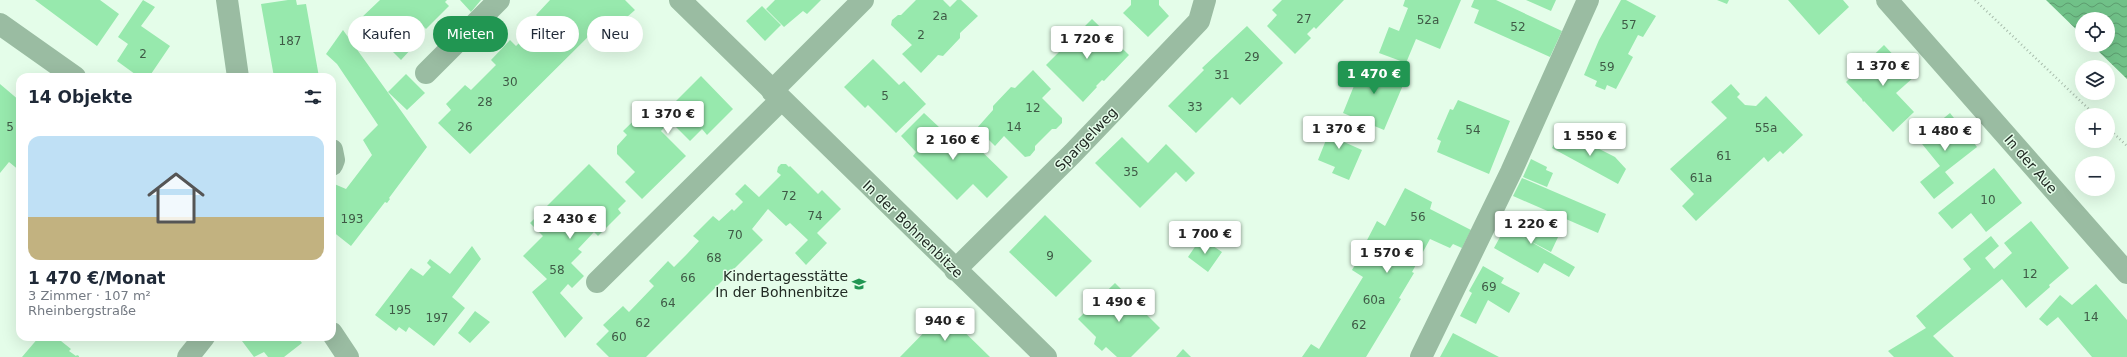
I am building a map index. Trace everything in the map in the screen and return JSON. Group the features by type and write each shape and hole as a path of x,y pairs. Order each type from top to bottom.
{"street":[{"path":"227,0 237,73"},
{"path":"426,73 499,0"},
{"name":"In der Bohnenbitze","path":"680,0 955,270 1046,357"},
{"path":"597,282 777,95 862,0"},
{"name":"Spargelweg","path":"955,270 1073,152 1199,21 1205,0"},
{"path":"1421,357 1511,172 1588,0"},
{"name":"In der Aue","path":"1887,0 2127,274"},
{"path":"2,29 69,73"},
{"path":"336,339 348,357"},
{"path":"188,357 201,341"}],"path":[{"path":"1975,0 2088,108"},
{"path":"2115,135 2127,146"}],"water":[{"path":"2046,0 2127,0 2127,79 2115,67 2115,60 2107,60 2099,52 2115,52 2115,12 2075,12 2075,28"}],"building":[{"path":"35,0 100,0 119,14 97,46"},
{"path":"143,0 155,7 141,26 170,46 152,73 134,73 117,61 128,44 118,37"},
{"path":"296,0 297,5 306,4 318,73 273,73 261,4"},
{"path":"380,0 447,0 445,2 449,6 439,16 433,16 433,22 426,29 425,16 363,16"},
{"path":"460,0 481,0 471,12"},
{"path":"550,0 625,0 635,10 628,16 587,16 587,38 579,46 579,16 536,15"},
{"path":"775,0 821,0 807,14 803,11 784,27 766,9"},
{"path":"916,0 943,0 950,7 957,0 961,0 978,16 960,33 960,38 943,56 938,55 921,73 902,54 912,45 891,25 892,20 898,15 901,15"},
{"path":"1131,0 1159,0 1159,5 1169,16 1148,37 1123,13 1131,5"},
{"path":"1282,0 1344,0 1316,29 1314,27 1307,34 1311,38 1295,54 1267,26 1277,15 1272,10"},
{"path":"1405,0 1461,0 1440,49 1416,39 1406,63 1379,53 1389,27 1399,31 1408,8 1403,6"},
{"path":"1474,0 1496,0 1562,31 1550,57 1474,23 1479,10 1471,7"},
{"path":"1526,0 1556,0 1551,11"},
{"path":"1621,0 1626,0 1656,16 1643,37 1638,35 1628,54 1633,57 1616,89 1607,85 1605,90 1595,86 1597,81 1584,75 1599,40"},
{"path":"1717,0 1729,0 1727,4"},
{"path":"1788,0 1843,0 1849,7 1819,35"},
{"path":"762,6 781,25 765,41 746,21"},
{"path":"1092,19 1129,55 1104,81 1102,80 1096,86 1097,87 1083,102 1046,65"},
{"path":"1247,26 1283,63 1240,105 1232,97 1196,133 1168,106 1204,70 1202,68"},
{"path":"343,30 348,37 348,52 359,52 427,147 389,198 390,199 387,203 385,202 351,246 336,234 336,185 346,189 372,155 363,140 378,125 337,64 326,54"},
{"path":"510,40 516,46 516,52 573,52 470,154 438,123 451,110 446,104 465,85 471,90 496,65 491,60 499,52 508,52 508,42"},
{"path":"1884,45 1914,77 1896,93 1914,112 1893,132 1864,101 1863,102 1846,82"},
{"path":"393,52 408,52 401,60"},
{"path":"873,59 899,85 904,81 926,104 896,133 868,105 865,108 844,87"},
{"path":"1364,61 1406,78 1384,130 1343,113"},
{"path":"1033,70 1051,89 1042,98 1062,118 1062,123 1056,129 1052,129 1035,146 1035,150 1030,156 1025,157 1004,136 995,146 977,128 993,110 993,106 1011,87 1015,88"},
{"path":"406,74 425,93 407,110 388,92"},
{"path":"701,76 733,109 707,135 702,129 690,141 670,121 682,109 675,102"},
{"path":"0,84 16,98 16,168 9,162 0,173"},
{"path":"1731,84 1740,94 1737,97 1745,105 1756,106 1766,96 1803,135 1783,154 1780,151 1768,162 1764,157 1696,221 1682,206 1694,194 1670,169 1727,118 1711,102"},
{"path":"1458,100 1510,121 1489,174 1437,152 1441,141 1437,139 1450,109 1453,110"},
{"path":"652,103 670,121 661,131 686,156 642,199 625,182 635,172 617,154 617,146 627,135 623,131"},
{"path":"924,113 940,128 933,135 955,157 971,141 1008,177 987,198 973,184 957,200 913,156 916,152 901,136"},
{"path":"1950,113 1977,147 1945,172 1954,183 1934,199 1920,182 1940,166 1918,139"},
{"path":"1324,119 1349,129 1344,142 1362,150 1349,180 1332,173 1335,167 1318,160 1328,135 1319,132"},
{"path":"1562,130 1615,157 1626,169 1618,184 1552,148"},
{"path":"1122,137 1148,163 1166,144 1195,173 1186,182 1176,172 1140,208 1095,163"},
{"path":"1531,159 1547,167 1546,170 1553,173 1547,187 1523,177"},
{"path":"589,164 626,201 618,209 621,213 598,236 594,232 578,249 582,252 571,263 584,276 572,288 568,284 560,293 583,318 565,338 532,292 547,279 523,256 543,236 530,223"},
{"path":"781,164 790,166 818,194 822,190 841,209 817,233 827,243 806,265 795,253 808,240 790,223 786,226 768,209 752,229 763,240 646,357 609,357 596,344 609,331 603,325 623,306 629,312 654,286 649,281 668,261 674,267 699,241 693,236 713,216 719,221 732,209 734,211 743,202 735,194 745,184 759,197 781,175 777,172 778,167"},
{"path":"1994,168 2022,203 1986,232 1971,213 1952,229 1938,213"},
{"path":"1522,178 1606,214 1598,233 1513,196"},
{"path":"1405,188 1432,202 1430,209 1471,230 1462,248 1453,244 1450,248 1430,239 1412,272 1414,273 1399,298 1401,299 1366,357 1302,357 1311,344 1319,349 1363,277 1352,270 1367,245 1365,244 1377,221 1385,226"},
{"path":"1509,211 1559,235 1551,252 1519,235 1575,267 1569,277 1544,263 1538,273 1494,248 1506,226 1504,225"},
{"path":"1045,215 1092,261 1056,297 1009,252"},
{"path":"2031,221 2069,268 2049,285 2050,287 2026,308 2002,279 1933,336 1954,357 1894,357 1888,351 1926,328 1916,316 1971,269 1963,259 1991,236 1999,246 1985,258 1994,269 2012,253 2004,243"},
{"path":"1201,238 1222,252 1208,272 1188,257"},
{"path":"472,246 481,259 452,297 465,308 434,346 409,327 406,332 399,327 396,331 375,315 411,268 423,276 431,267 427,263 430,259 450,274"},
{"path":"1483,266 1504,278 1501,283 1520,293 1509,313 1488,300 1476,324 1460,316 1472,293 1469,291"},
{"path":"1115,283 1160,328 1131,357 1117,357 1106,347 1102,351 1094,344 1096,337 1078,319"},
{"path":"2096,284 2127,320 2127,357 2092,357 2058,317 2047,326 2039,319 2060,295 2072,305"},
{"path":"475,311 490,322 470,343 458,333"},
{"path":"944,312 990,357 900,357"},
{"path":"1453,333 1499,357 1440,357"},
{"path":"36,341 61,341 71,349 69,351 76,356 79,356 79,357 22,357"},
{"path":"242,341 300,341 302,343 284,357 268,357 264,352 254,357"},
{"path":"1183,349 1191,357 1176,357"}],"place":[{"name":"Kindertagesstätte In der Bohnenbitze","path":"859,284"}]}
